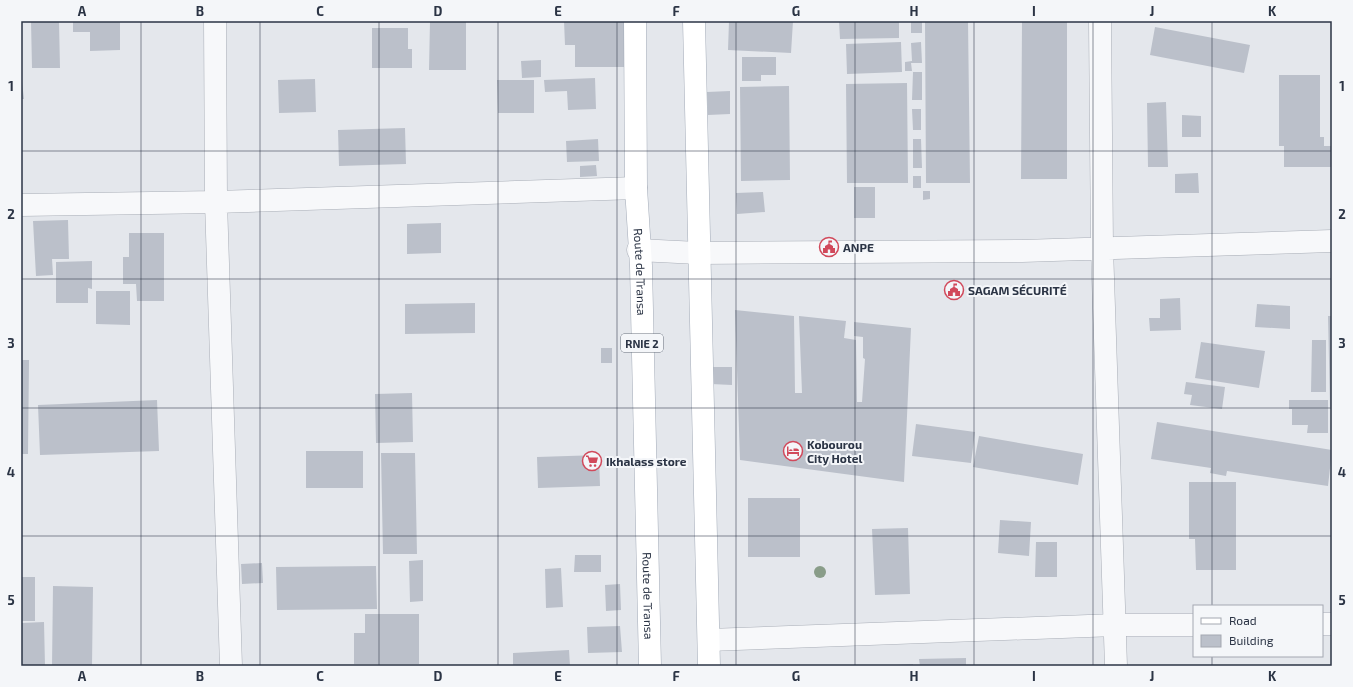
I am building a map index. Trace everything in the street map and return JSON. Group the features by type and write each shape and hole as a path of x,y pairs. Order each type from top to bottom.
{"main road":[{"name":"Route de Transa","path":"635,21 636,188 638,250 641,266 650,666"},
{"path":"694,21 698,253 709,666"}],"street":[{"path":"215,21 216,202 231,666"},
{"path":"1100,21 1102,248 1116,666"},
{"path":"21,205 216,202 636,188"},
{"path":"638,250 698,253 1014,251 1332,241"},
{"path":"709,640 1115,625 1193,625"}],"building":[{"path":"31,21 59,21 60,68 32,68"},
{"path":"73,21 120,21 120,50 90,51 90,32 73,32"},
{"path":"430,21 466,21 466,70 429,70"},
{"path":"564,21 629,21 630,67 575,67 575,45 565,45"},
{"path":"729,21 793,21 791,53 728,50"},
{"path":"839,21 899,21 899,38 840,39"},
{"path":"911,21 922,21 922,33 911,33"},
{"path":"925,21 968,21 970,183 926,183"},
{"path":"1022,21 1067,21 1067,179 1021,179"},
{"path":"1155,27 1250,45 1244,73 1150,55"},
{"path":"372,28 408,28 408,49 412,49 412,68 372,68"},
{"path":"901,42 902,72 847,74 846,44"},
{"path":"921,42 922,63 911,63 912,71 905,71 905,62 912,61 911,43"},
{"path":"742,57 776,57 776,75 761,75 761,81 742,81"},
{"path":"541,60 541,77 522,78 521,61"},
{"path":"913,72 922,72 922,100 912,100"},
{"path":"21,74 24,99 21,99"},
{"path":"1279,75 1320,75 1320,137 1324,137 1324,146 1332,146 1332,167 1284,167 1284,146 1279,146"},
{"path":"595,78 596,109 568,110 567,91 545,92 544,80"},
{"path":"315,79 316,112 279,113 278,80"},
{"path":"497,80 534,80 534,113 498,113"},
{"path":"907,83 908,183 847,183 846,84"},
{"path":"789,86 790,180 741,181 740,87"},
{"path":"730,91 730,114 708,115 707,92"},
{"path":"1166,102 1168,167 1148,167 1147,103"},
{"path":"912,109 921,109 921,130 913,130"},
{"path":"1182,115 1201,116 1201,137 1182,137"},
{"path":"405,128 406,164 339,166 338,130"},
{"path":"598,139 599,161 567,162 566,141"},
{"path":"913,139 921,139 922,168 913,168"},
{"path":"596,165 597,176 580,177 580,166"},
{"path":"1198,173 1199,193 1175,193 1175,174"},
{"path":"913,176 921,176 921,188 913,188"},
{"path":"854,187 875,187 875,218 854,218"},
{"path":"923,191 930,191 930,199 923,200"},
{"path":"763,192 765,212 737,214 736,193"},
{"path":"68,220 69,259 52,259 53,275 36,276 33,221"},
{"path":"441,223 441,253 407,254 407,224"},
{"path":"129,233 164,233 164,301 137,301 136,284 123,284 123,257 129,257"},
{"path":"92,261 92,289 88,288 88,303 56,303 56,262"},
{"path":"96,291 130,291 130,325 96,324"},
{"path":"1180,298 1181,330 1150,331 1149,318 1160,318 1160,299"},
{"path":"475,303 475,333 405,334 405,304"},
{"path":"1257,304 1290,306 1290,329 1255,327"},
{"path":"735,310 794,316 795,393 802,393 799,316 846,321 844,338 856,340 857,402 862,402 865,359 863,358 863,337 854,336 854,322 911,328 904,482 740,460"},
{"path":"1328,316 1332,316 1332,407 1330,407"},
{"path":"1312,340 1326,340 1326,392 1311,392"},
{"path":"1201,342 1265,351 1259,388 1195,378"},
{"path":"601,348 612,348 612,363 601,363"},
{"path":"21,360 29,360 28,454 21,454"},
{"path":"711,367 732,367 732,385 711,384"},
{"path":"1186,382 1225,387 1222,409 1190,405 1192,395 1184,394"},
{"path":"412,393 413,442 376,443 375,394"},
{"path":"157,400 159,451 40,455 38,405"},
{"path":"1289,400 1328,400 1328,433 1307,433 1308,425 1292,425 1292,409 1289,409"},
{"path":"1157,422 1332,450 1328,486 1227,471 1226,476 1210,473 1211,468 1151,459"},
{"path":"916,424 975,432 971,463 912,456"},
{"path":"979,436 1083,454 1078,485 973,467"},
{"path":"306,451 363,451 363,488 306,488"},
{"path":"381,453 415,453 417,554 383,554"},
{"path":"599,455 600,486 538,488 537,457"},
{"path":"1189,482 1236,482 1236,570 1196,570 1195,539 1189,539"},
{"path":"748,498 800,498 800,557 748,557"},
{"path":"1000,520 1031,522 1029,556 998,553"},
{"path":"908,528 910,594 875,595 872,529"},
{"path":"1036,542 1057,542 1057,577 1035,577"},
{"path":"575,555 601,555 601,572 574,572"},
{"path":"423,560 423,601 410,602 409,561"},
{"path":"262,563 263,583 242,584 241,564"},
{"path":"376,566 377,609 277,610 276,567"},
{"path":"561,568 563,607 546,608 545,569"},
{"path":"21,577 35,577 35,621 21,621"},
{"path":"620,584 621,610 606,611 605,585"},
{"path":"53,586 93,587 92,666 52,666"},
{"path":"365,614 419,614 419,664 354,664 354,633 365,633"},
{"path":"44,622 45,666 21,666 21,623"},
{"path":"620,626 622,652 588,653 587,627"},
{"path":"569,650 570,666 513,666 513,653"},
{"path":"966,658 966,666 920,666 919,659"},
{"path":"913,664 913,666 896,666 896,665"}],"place":[{"name":"ANPE","path":"829,247"},
{"name":"SAGAM SÉCURITÉ","path":"954,290"},
{"name":"Kobourou City Hotel","path":"793,451"},
{"name":"Ikhalass store","path":"592,461"}]}
